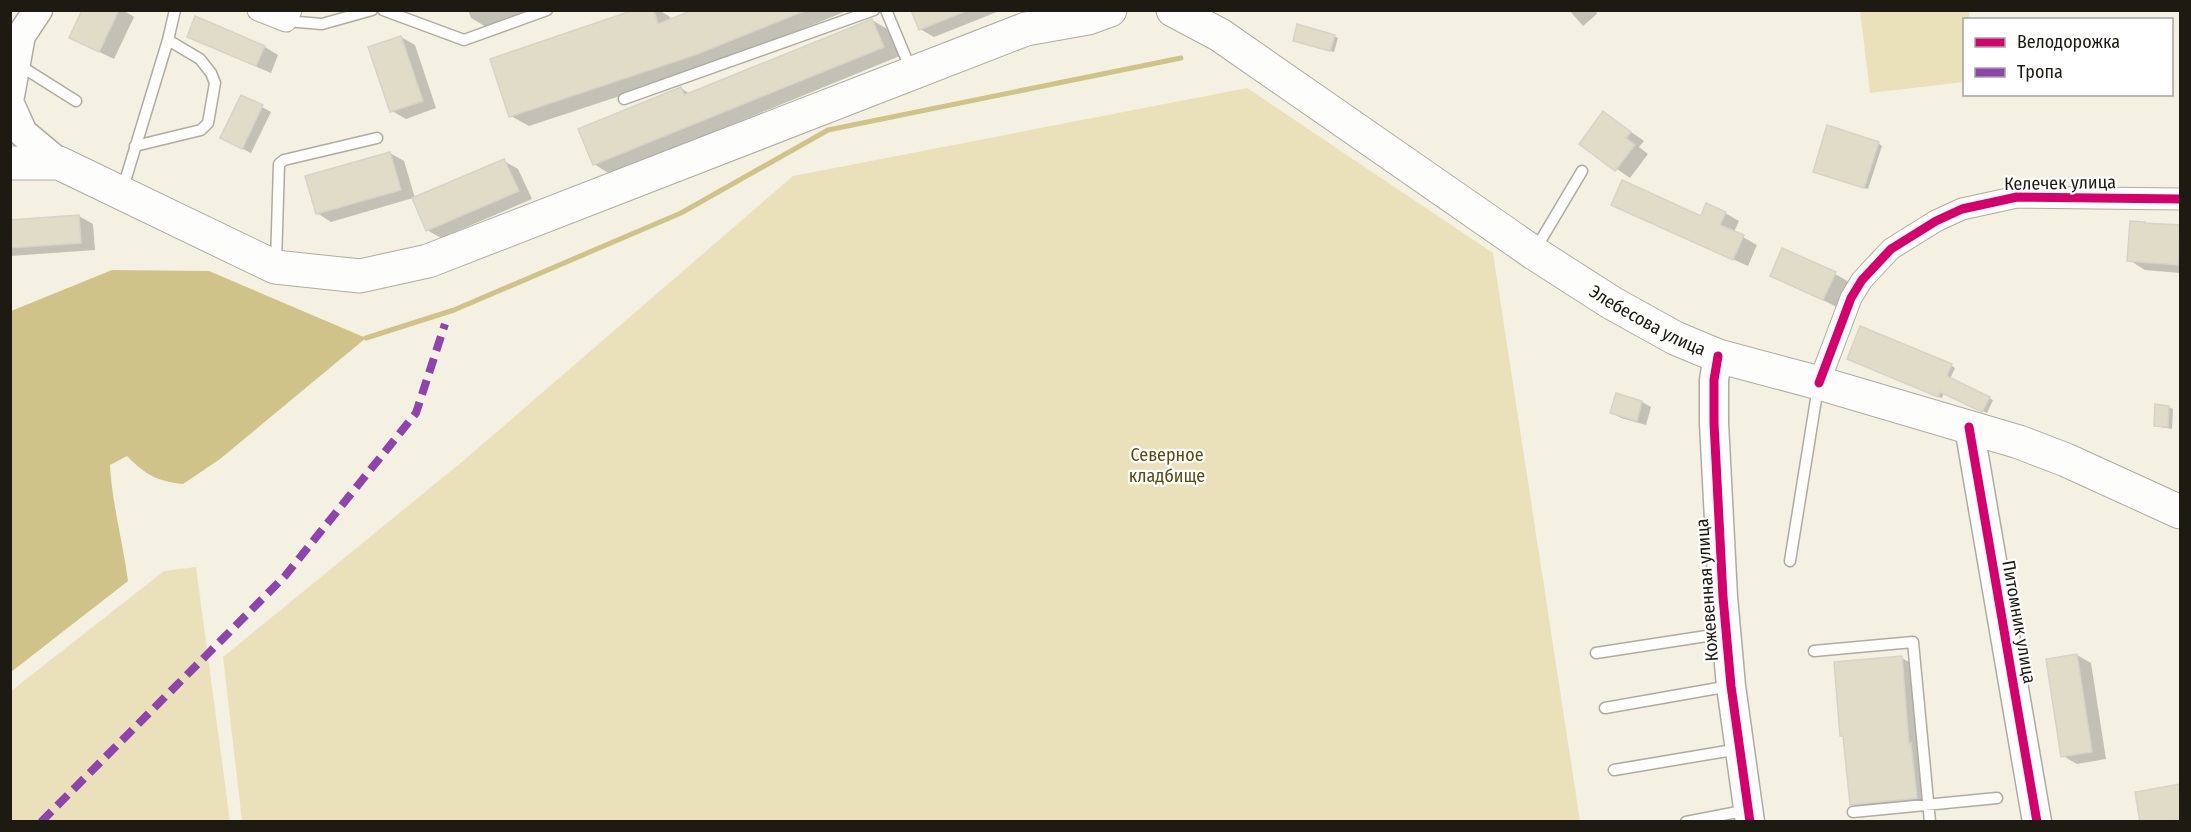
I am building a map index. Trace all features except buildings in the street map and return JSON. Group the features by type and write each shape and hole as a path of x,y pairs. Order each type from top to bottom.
{"main road":[{"path":"10,163 59,164 275,267 360,276 428,261 1026,30 1088,18 1110,10"},
{"name":"Элебесова улица","path":"1173,10 1220,34 1534,253 1647,324 1718,356 2019,442 2066,460 2181,512"}],"street":[{"path":"10,96 16,49 38,10"},
{"path":"258,10 288,16"},
{"path":"10,104 23,133 59,164"},
{"name":"Келечек улица","path":"1819,383 1851,298 1862,280 1891,249 1936,221 1962,209 2017,197 2181,200"},
{"name":"Кожевенная улица","path":"1718,356 1714,380 1714,423 1726,633 1749,816"},
{"name":"Питомник улица","path":"1969,427 2037,822"}],"lane":[{"path":"121,194 175,10"},
{"path":"288,16 322,24 372,10"},
{"path":"383,10 464,40 547,10"},
{"path":"624,99 874,10"},
{"path":"886,10 913,73"},
{"path":"135,146 201,130 208,123 215,83 211,73 200,59 168,40"},
{"path":"16,49 76,101"},
{"path":"275,267 279,164 284,160 377,138"},
{"path":"1534,253 1582,171"},
{"path":"1790,561 1819,383"},
{"path":"1596,653 1726,633"},
{"path":"1814,651 1913,642 1930,822"},
{"path":"1605,708 1731,686"},
{"path":"1614,770 1739,749"},
{"path":"1853,812 1997,798"},
{"path":"1686,822 1749,816"}],"green space":[{"path":"1860,11 1969,11 1970,18 1963,18 1963,82 1870,93"},
{"name":"Северное кладбище","path":"1247,88 1493,253 1580,821 242,821 223,657 463,461 793,176"},
{"path":"196,567 230,821 11,821 11,691 164,571"}],"shaded area":[{"path":"112,270 209,271 366,338 220,459 183,484 152,476 127,456 110,465 128,581 11,672 11,311"}],"waterway":[{"path":"366,338 454,310 681,213 828,130 1181,58"}],"marked path":[{"path":"41,822 285,576 416,413 445,324"}],"cycle path":[{"path":"1819,383 1851,298 1862,280 1891,249 1936,221 1962,209 2017,197 2180,199"},
{"path":"1718,356 1714,380 1714,423 1723,597 1731,686 1750,822"},
{"path":"1969,427 2037,822"}]}
